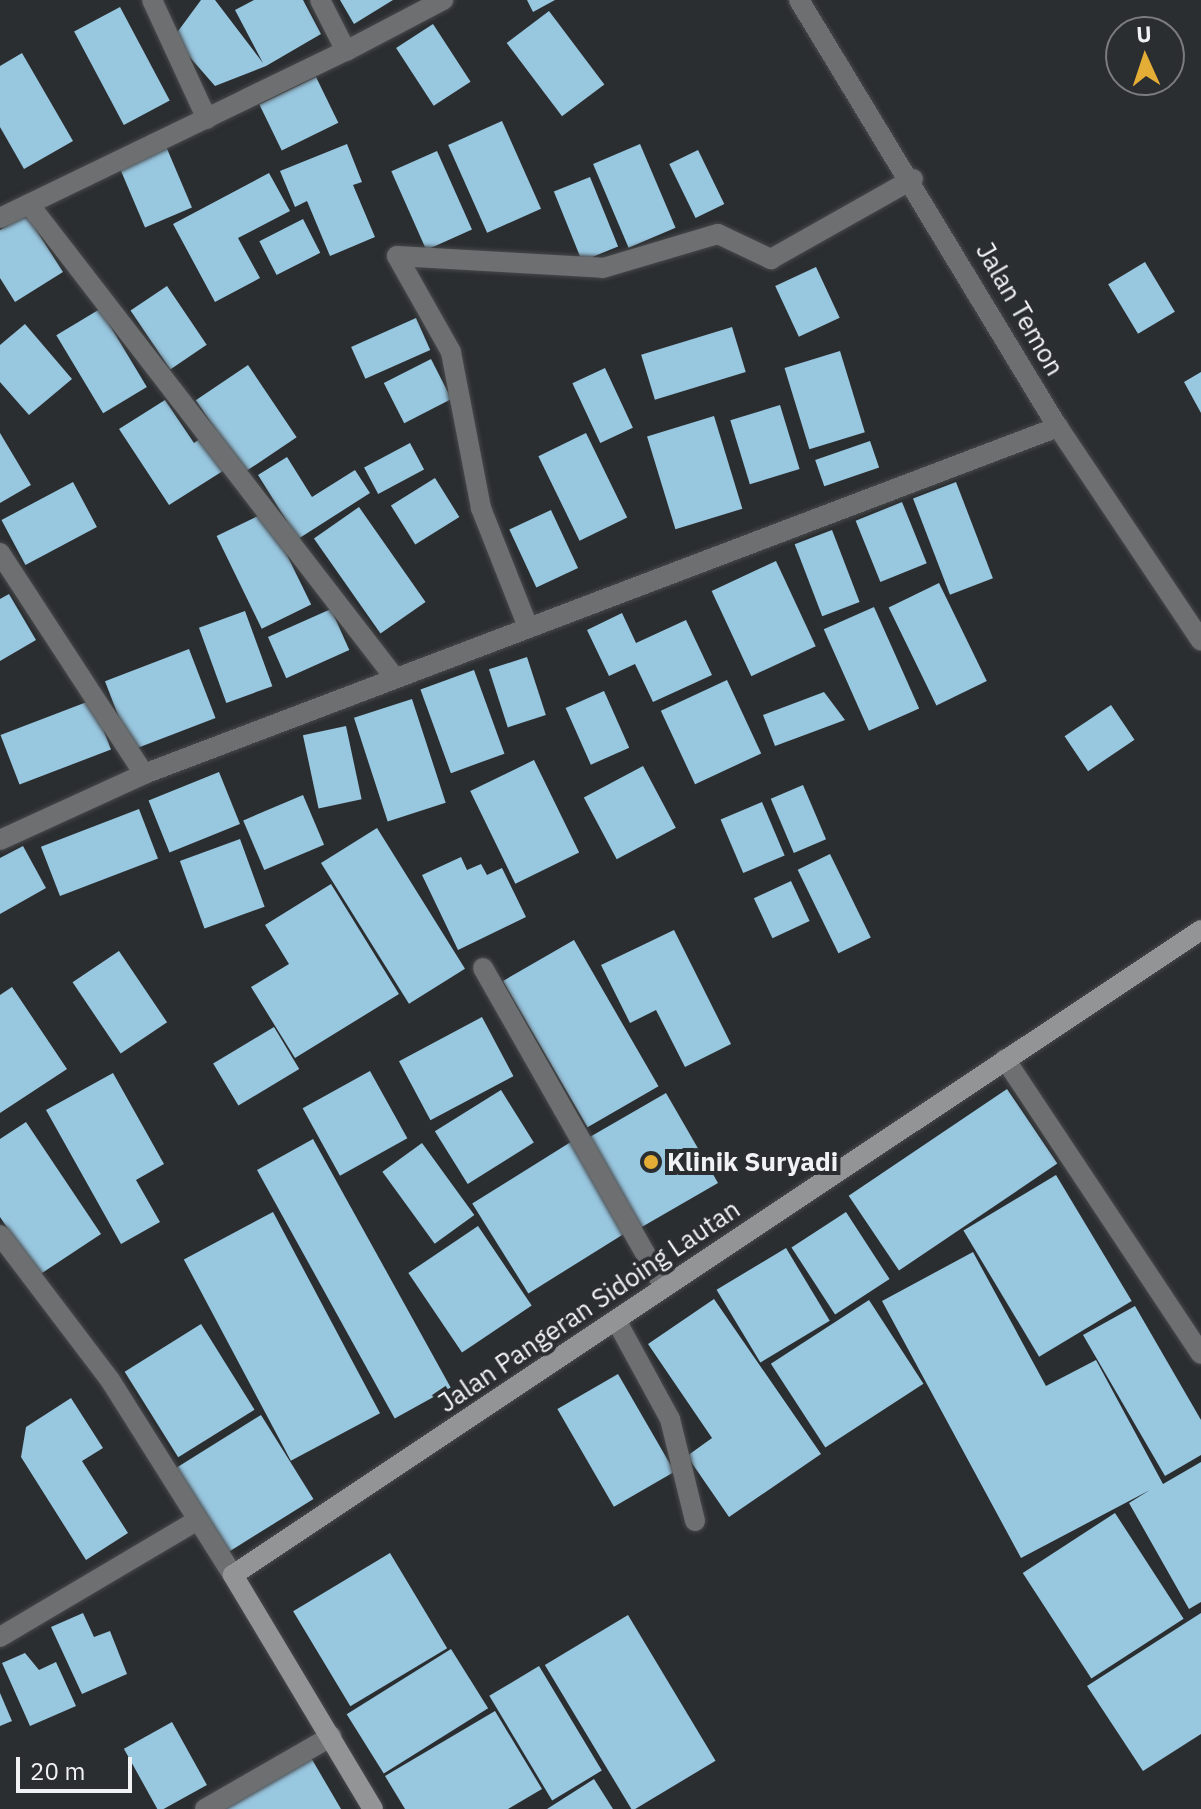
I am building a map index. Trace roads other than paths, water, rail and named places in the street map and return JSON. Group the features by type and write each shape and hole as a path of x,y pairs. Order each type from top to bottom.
{"street":[{"path":"152,0 207,119"},
{"path":"320,0 346,51"},
{"path":"0,218 346,51 443,0"},
{"name":"Jalan Temon","path":"799,0 913,179 1058,427 1163,576 1198,637"},
{"path":"528,627 481,508 451,352 397,256 603,268 718,234 771,259 913,179"},
{"path":"29,204 395,678"},
{"path":"0,840 144,774 1058,427"},
{"path":"0,553 144,774"},
{"name":"Jalan Pangeran Sidoing Lautan","path":"233,1575 1201,930"},
{"path":"483,968 664,1286"},
{"path":"1005,1059 1201,1354"},
{"path":"1,1239 110,1380 332,1736 373,1809"},
{"path":"616,1320 670,1419 695,1521"},
{"path":"0,1637 196,1521"},
{"path":"205,1809 332,1736"}],"place":[{"name":"Klinik Suryadi","path":"651,1162"}]}
